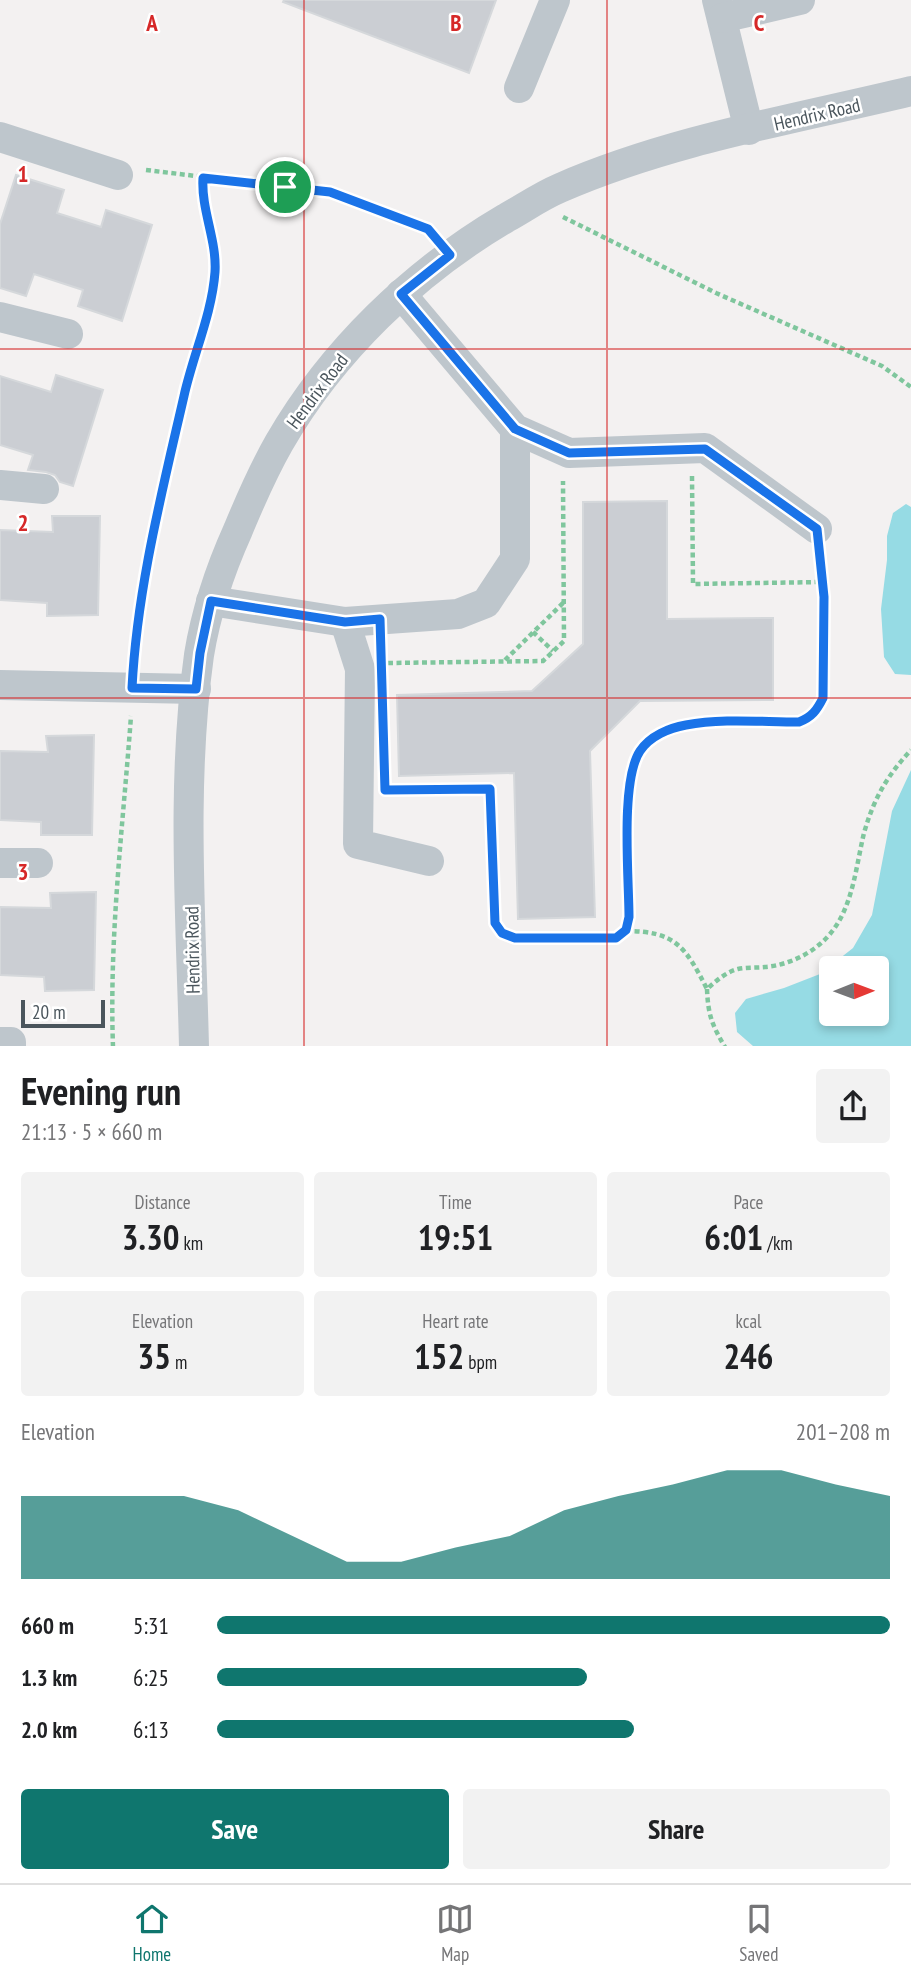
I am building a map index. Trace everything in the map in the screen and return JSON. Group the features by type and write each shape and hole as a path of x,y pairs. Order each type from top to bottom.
{"street":[{"path":"519,88 555,0"},
{"path":"749,130 720,9 800,0"},
{"name":"Hendrix Road","path":"194,1046 189,754 200,653 211,601 247,508 279,443 314,389 401,294 450,255 542,197 609,168 665,151 911,91"},
{"path":"0,137 118,175"},
{"path":"401,294 515,429 569,453 705,449 817,529"},
{"path":"0,317 68,334"},
{"path":"211,601 345,622 458,614 486,603 515,559 515,429"},
{"path":"0,485 44,489"},
{"path":"345,622 360,669 358,844 429,861"},
{"path":"0,685 196,689"},
{"path":"0,863 38,863"},
{"path":"0,1042 10,1042 10,1046"}],"path":[{"path":"118,175 127,178 132,166 150,172 330,192 428,229 450,255"},
{"path":"113,1046 111,1000 115,898 134,641 144,572 184,394 215,274 215,247 202,189 203,178"},
{"path":"542,197 565,218 606,240 791,327 870,360 911,387"},
{"path":"691,449 693,584 822,582"},
{"path":"384,777 385,790 490,789 495,923 502,933 515,938 616,938 626,930 629,917 628,790 639,752 649,741 665,731 684,725 799,722 810,718 818,709 823,698 822,582 817,529"},
{"path":"504,662 564,602"},
{"path":"533,632 553,651"},
{"path":"707,989 737,969 767,967 791,961 819,945 830,934 838,923 850,892 865,832 879,792 890,773 911,750"},
{"path":"626,930 651,933 678,944 687,953 707,989 707,1010 711,1024 726,1046"}],"water":[{"path":"906,504 911,507 911,675 895,674 884,657 881,609 887,536 893,513"},
{"path":"911,770 911,1046 753,1046 737,1032 735,1013 746,999 819,974 819,1026 889,1026 889,956 843,956 853,948 872,915 892,811"}],"building":[{"path":"496,0 469,73 283,2"},
{"path":"16,175 64,190 57,213 101,227 106,210 152,225 122,321 78,306 83,290 34,274 26,296 0,288 0,224"},
{"path":"56,375 103,390 73,486 60,482 55,475 28,470 33,455 0,445 0,376 51,392"},
{"path":"667,501 667,619 773,618 773,700 640,701 590,751 595,917 518,919 514,773 399,776 397,695 532,691 583,644 583,502"},
{"path":"52,516 100,516 98,615 47,616 47,603 0,600 0,530 53,532"},
{"path":"94,735 92,835 41,835 41,822 0,820 0,751 48,752 46,736"},
{"path":"96,892 94,990 45,991 44,977 0,975 0,907 51,908 50,893"}],"route":[{"path":"203,178 285,187 330,192 428,229 450,255 401,294 515,429 569,453 705,449 817,529 824,597 823,698 818,709 810,718 799,722 684,725 665,731 649,741 639,752 628,790 629,917 626,930 616,938 515,938 502,933 495,923 490,789 385,790 380,619 345,622 211,601 200,653 196,689 132,688 134,641 144,572 184,394 215,274 215,247 202,189 203,178"}]}
